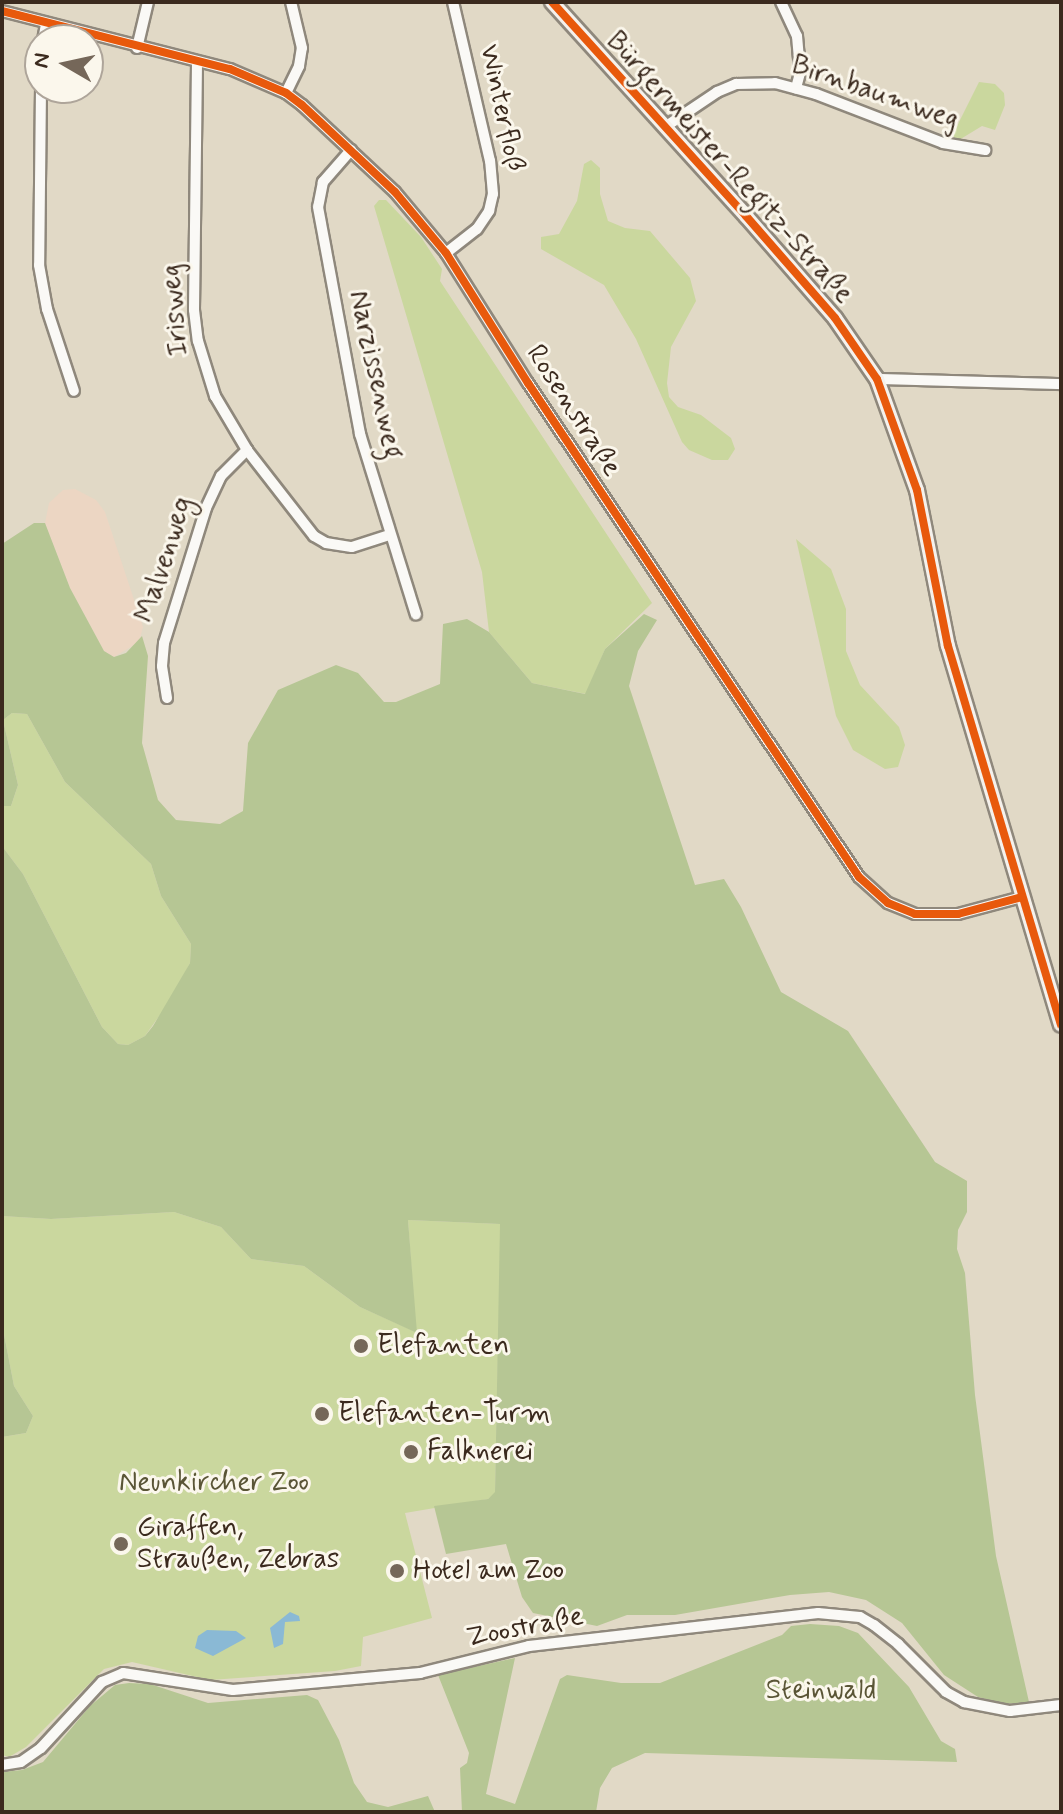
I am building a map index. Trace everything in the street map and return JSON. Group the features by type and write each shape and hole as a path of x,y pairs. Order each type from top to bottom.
{"street":[{"path":"137,48 148,2"},
{"path":"286,93 299,66 302,48 291,2"},
{"name":"Winterfloß","path":"446,253 477,229 489,211 493,194 492,170 453,2"},
{"name":"Bürgermeister-Regitz-Straße","path":"552,2 835,318 877,379 917,490 948,646 1061,1025"},
{"path":"781,2 797,36 800,73 796,88"},
{"name":"Rosenstraße","path":"2,11 43,24"},
{"name":"Rosenstraße","path":"104,40 230,69 286,93 395,192 446,253 528,383 859,877 888,903 915,914 958,914 1022,897"},
{"name":"Irisweg","path":"197,63 194,282 198,341 215,396 247,450 303,523 326,543 352,547 390,535"},
{"name":"Birnbaumweg","path":"665,127 702,99 736,84 775,83 943,143 985,150"},
{"path":"41,104 39,265 47,309 74,391"},
{"name":"Narzissenweg","path":"351,150 323,182 318,207 360,434 416,615"},
{"path":"877,379 1061,384"},
{"name":"Malvenweg","path":"167,698 162,666 164,643 206,508 221,476 247,450"},
{"name":"Zoostraße","path":"2,1765 21,1762 41,1748 102,1682 123,1673 233,1690 420,1673 529,1646 818,1613 860,1617 874,1625 898,1644 946,1692 964,1702 1010,1711 1061,1705"}],"shaded area":[{"path":"75,489 96,500 105,512 143,627 139,642 114,657 104,651 70,588 45,523 49,503 63,490"}],"green space":[{"path":"979,82 995,84 1004,93 1005,105 995,130 982,126 959,140 952,136"},
{"path":"591,160 600,168 600,194 608,221 625,228 650,231 690,278 696,301 671,347 667,383 669,397 678,407 701,415 731,438 735,449 728,460 712,460 689,450 682,442 636,339 604,285 541,249 541,237 559,234 577,201 584,164"},
{"path":"379,200 386,200 421,237 442,269 440,281 652,603 605,649 586,694 532,683 489,632 482,572 374,206"},
{"path":"34,523 45,523 70,588 104,651 114,657 126,653 142,636 148,656 142,743 158,800 176,820 220,824 243,811 248,743 278,690 336,665 358,673 384,702 396,702 440,684 443,624 467,619 489,632 532,683 585,694 605,649 644,614 657,620 638,651 629,686 695,885 724,879 741,907 781,992 848,1031 935,1162 967,1181 967,1212 958,1230 957,1249 965,1273 975,1395 996,1556 1029,1702 1005,1704 978,1697 944,1675 902,1623 866,1600 829,1592 790,1595 675,1615 627,1615 597,1626 533,1613 522,1597 506,1544 446,1554 434,1506 488,1499 495,1492 500,1224 408,1220 417,1333 360,1307 304,1266 251,1259 221,1227 174,1212 51,1219 2,1216 2,846 23,874 102,1027 118,1044 128,1045 145,1036 153,1026 190,963 191,944 161,896 151,864 65,782 27,714 12,713 3,720 18,785 11,806 2,806 2,544"},
{"path":"796,539 831,569 846,609 846,651 860,685 899,727 905,745 898,767 885,769 853,750 836,716"},
{"path":"12,713 27,714 65,782 151,864 161,896 191,944 190,963 174,995 145,1036 128,1045 118,1044 102,1027 23,874 2,846 2,806 11,806 18,785 3,720"},
{"name":"Neunkircher Zoo","path":"174,1212 221,1227 251,1259 304,1266 360,1307 416,1332 408,1220 501,1224 495,1493 488,1499 405,1513 432,1618 363,1637 361,1666 335,1671 210,1680 132,1662 104,1669 26,1747 9,1757 2,1755 2,1437 26,1433 33,1416 14,1386 2,1324 2,1216 51,1219"},
{"path":"2,1324 14,1386 33,1416 26,1433 2,1437"},
{"name":"Steinwald","path":"791,1626 839,1626 858,1633 909,1687 941,1741 955,1749 957,1762 645,1753 612,1768 600,1788 596,1812 462,1812 460,1768 467,1763 469,1753 438,1675 515,1658 486,1794 515,1804 560,1679 567,1675 621,1683 660,1683 782,1635"},
{"path":"150,1684 208,1703 307,1695 318,1700 339,1740 354,1783 367,1802 388,1807 428,1796 435,1812 2,1812 2,1772 22,1770 43,1762 90,1706 115,1685"}],"water":[{"path":"290,1612 299,1616 300,1621 285,1622 283,1644 274,1648 270,1628"},
{"path":"207,1630 236,1631 246,1638 213,1656 195,1648 198,1636"}],"cycle path":[{"path":"552,2 835,318 877,379 917,490 948,646 1061,1025"},
{"path":"2,11 230,69 286,93 302,105 395,192 446,253 528,383 859,877 888,903 915,914 958,914 1022,897"}],"place":[{"name":"Elefanten","path":"361,1346"},
{"name":"Elefanten-Turm","path":"322,1414"},
{"name":"Falknerei","path":"411,1452"},
{"name":"Giraffen, Straußen, Zebras","path":"121,1544"},
{"name":"Hotel am Zoo","path":"397,1571"}]}
